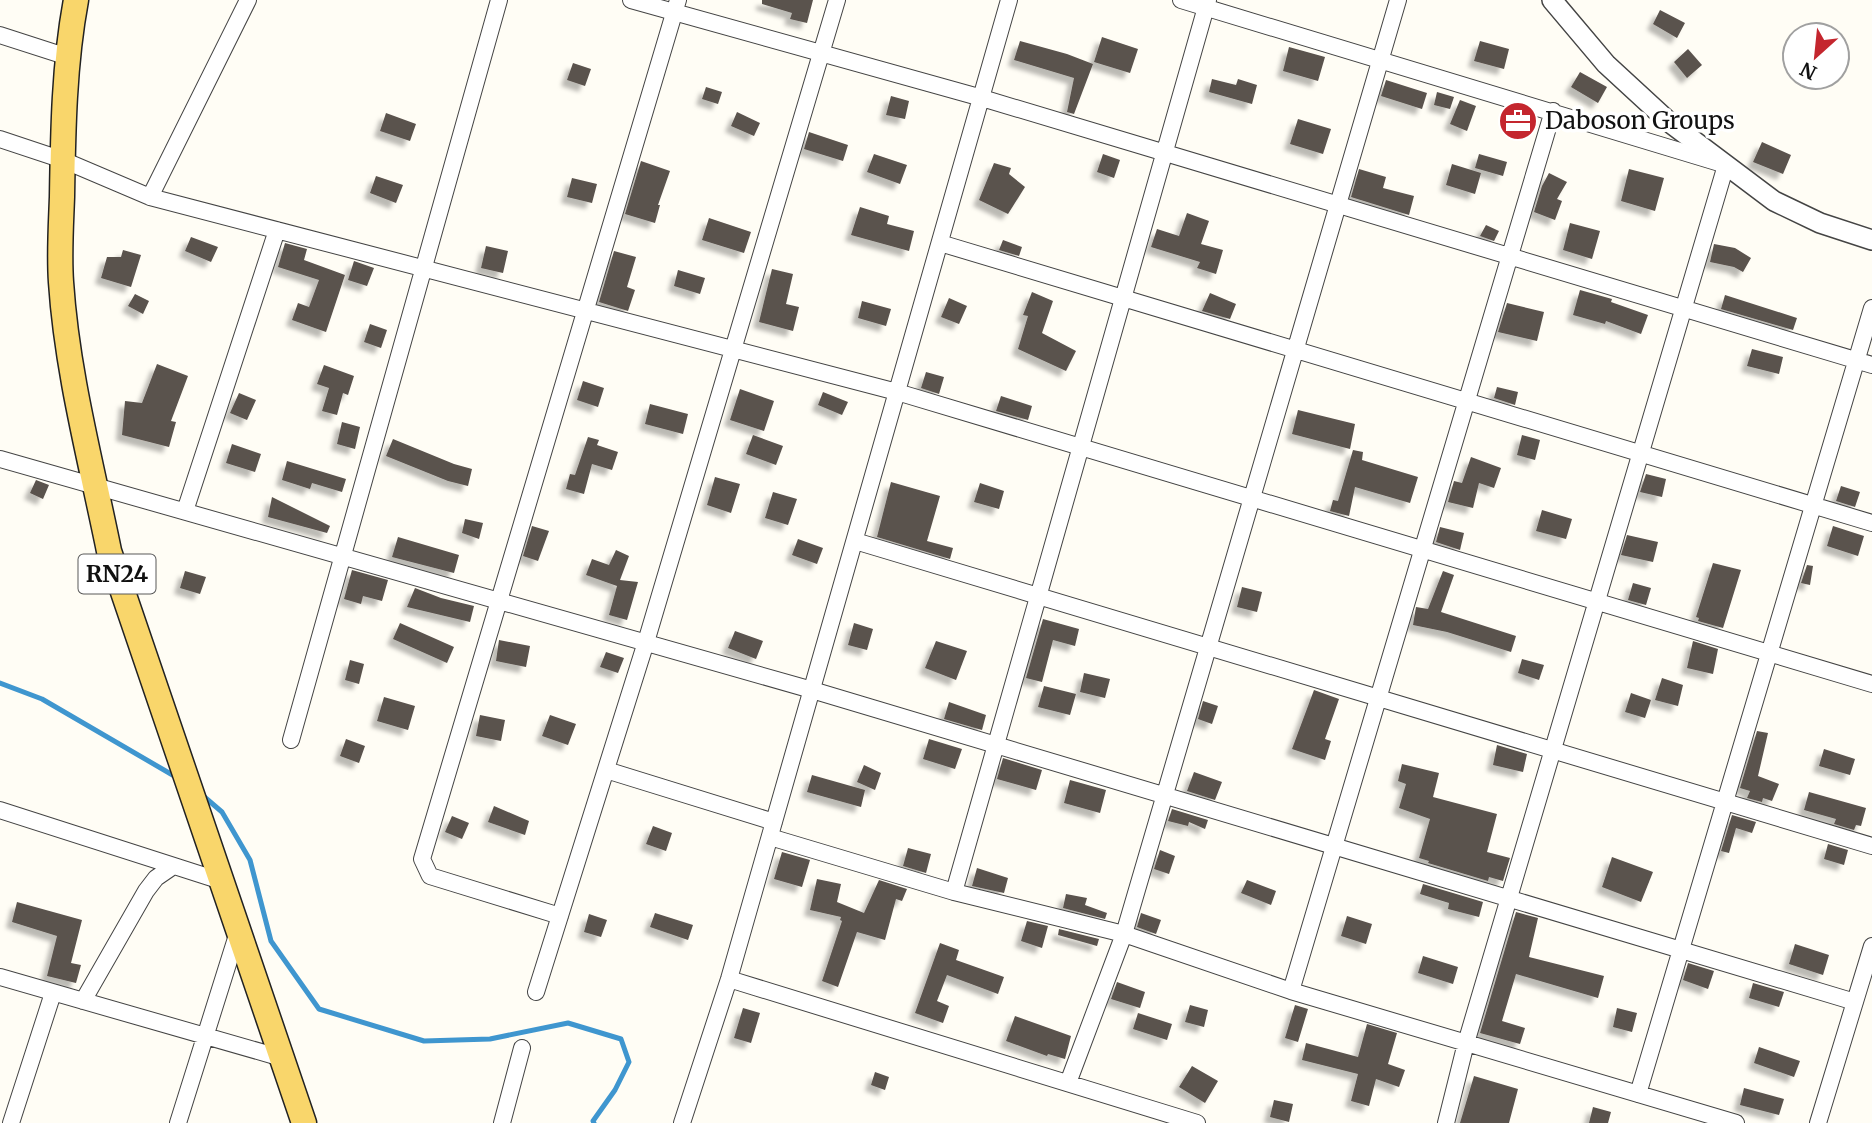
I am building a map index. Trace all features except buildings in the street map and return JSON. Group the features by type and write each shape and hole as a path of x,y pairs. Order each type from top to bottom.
{"main road":[{"name":"RN24","path":"76,0 69,34 60,281 69,356 109,551 304,1123"}],"street":[{"path":"150,197 248,0"},
{"path":"291,740 499,0"},
{"path":"631,0 677,6 821,53 982,98 1864,363"},
{"path":"537,992 646,642 837,0"},
{"path":"682,1123 729,979 1009,0"},
{"path":"1181,0 1207,4 1726,165"},
{"path":"1068,1083 1124,934 1398,0"},
{"path":"1552,0 1606,64 1669,122 1726,165 1774,201 1820,223 1872,240"},
{"path":"954,891 1207,4"},
{"path":"560,916 430,876 422,859 677,6"},
{"path":"0,35 68,57"},
{"path":"1291,991 1553,111"},
{"path":"0,139 63,160 150,197 897,392 1872,684"},
{"path":"1446,1123 1466,1043 1726,165"},
{"path":"185,510 277,230"},
{"path":"940,243 1872,523"},
{"path":"1638,1094 1813,505 1864,363 1872,308"},
{"path":"0,459 812,690 1855,1002"},
{"path":"855,541 1872,846"},
{"path":"606,770 772,830 954,891 1124,934 1291,991 1736,1123"},
{"path":"0,810 222,881"},
{"path":"83,1001 146,891 156,878 172,867"},
{"path":"178,1123 238,931"},
{"path":"1818,1123 1872,946"},
{"path":"0,977 282,1058"},
{"path":"729,979 1197,1123"},
{"path":"11,1123 54,993"},
{"path":"502,1123 522,1048"}],"waterway":[{"path":"0,683 42,699 176,777"},
{"path":"201,794 222,812 250,860 271,941 319,1009 424,1041 490,1039 568,1023 621,1039 629,1062 594,1123"}],"place":[{"name":"Daboson Groups","path":"1518,121"}]}
